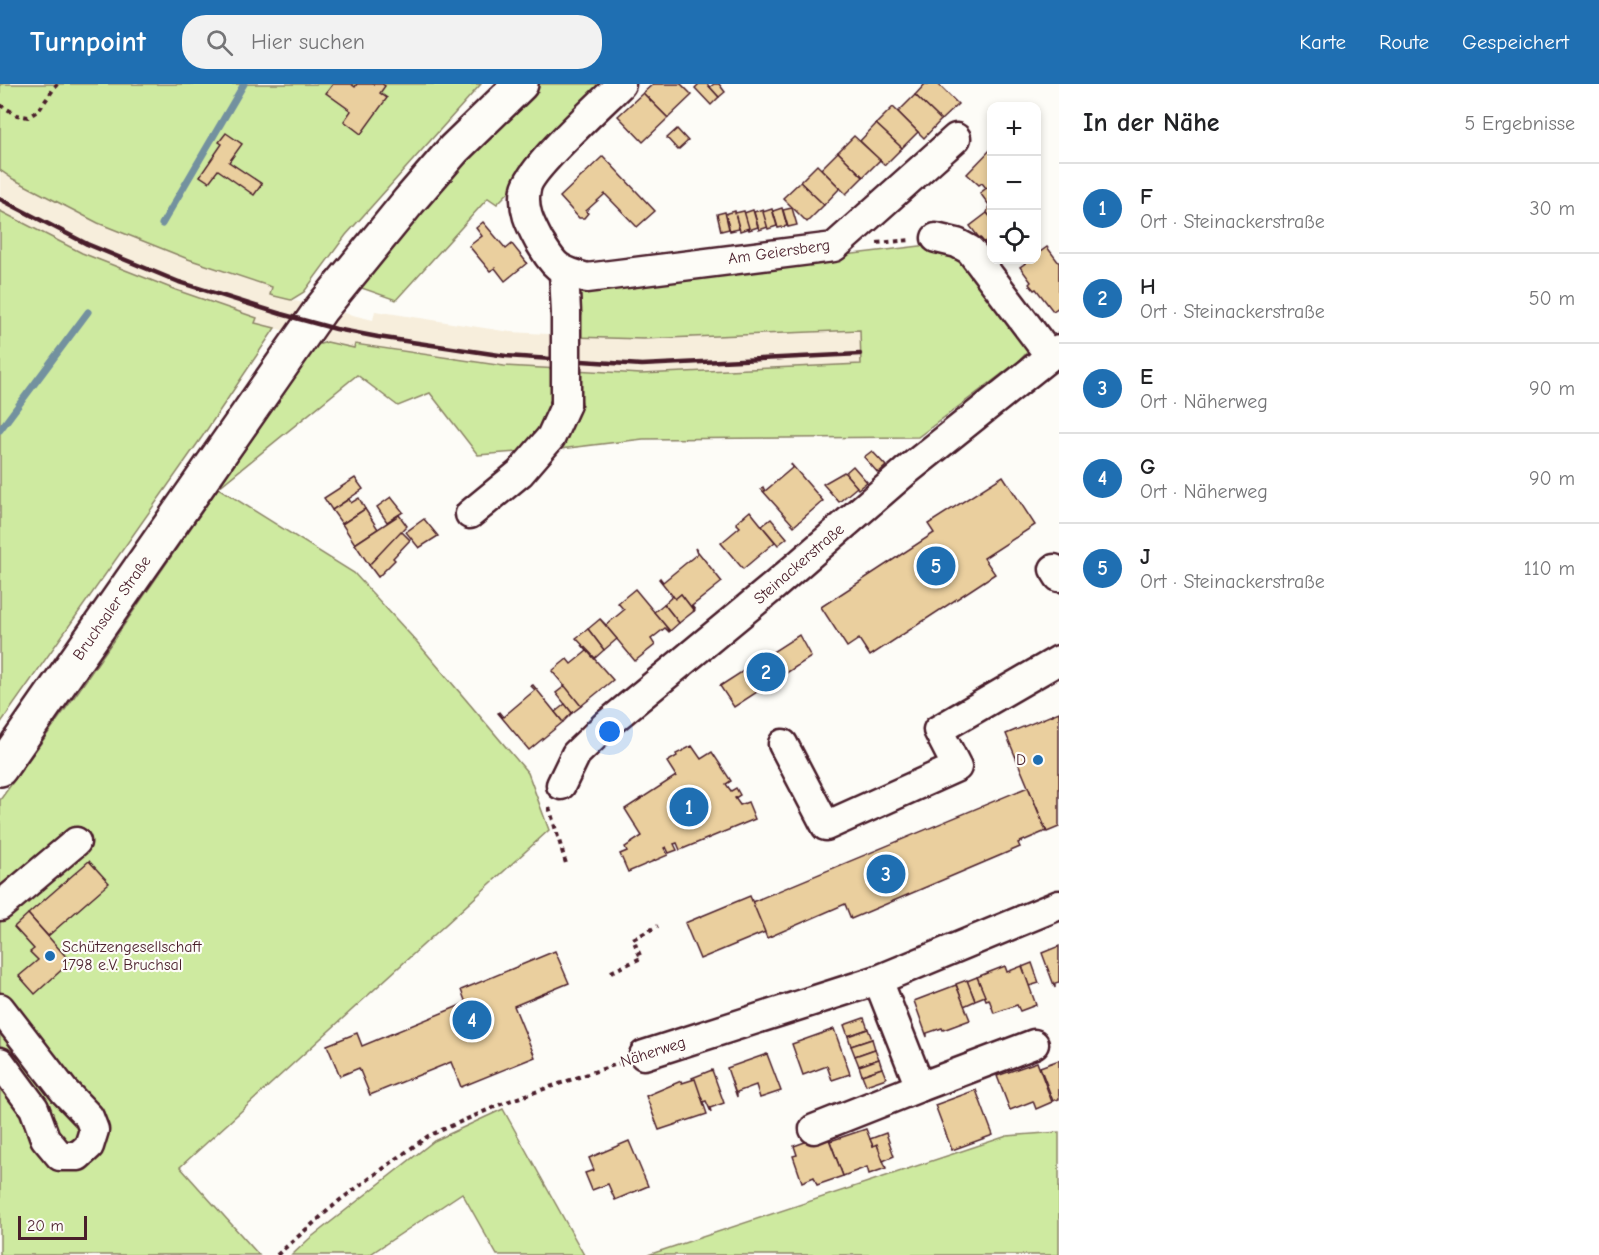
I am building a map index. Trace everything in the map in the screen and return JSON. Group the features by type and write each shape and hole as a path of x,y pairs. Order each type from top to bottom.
{"main road":[{"name":"Bruchsaler Straße","path":"0,769 321,309 454,149 521,84"}],"street":[{"path":"470,514 520,473 551,437 566,404 564,272 550,259 526,219 525,187 543,162 621,84"},
{"name":"Am Geiersberg","path":"564,272 587,278 834,247 956,138"},
{"name":"Steinackerstraße","path":"561,785 576,754 606,725 774,586 905,472 1054,352 970,250 957,243 936,238"},
{"path":"783,744 826,826 957,767 938,730 1059,660"},
{"path":"0,906 76,842"},
{"name":"Näherweg","path":"644,1055 878,980 1059,905"},
{"path":"878,980 920,1087"},
{"path":"0,1008 64,1091 89,1117 94,1130 89,1146 78,1156 60,1156 45,1138 34,1108 0,1062"},
{"path":"813,1129 1034,1044"}],"path":[{"path":"0,105 17,115 28,117 39,110 57,84"},
{"path":"834,247 936,238"},
{"path":"561,785 546,797 567,867"},
{"path":"611,972 641,958 633,939 658,926"},
{"name":"Näherweg","path":"277,1255 340,1200 428,1136 506,1102 644,1055"}],"shaded area":[{"path":"0,170 98,223 188,259 273,287 271,295 373,320 375,311 510,332 643,339 860,330 861,364 641,374 504,366 355,344 354,349 255,323 256,318 82,253 0,211"}],"green space":[{"path":"0,84 481,84 346,235 304,292 291,300 270,295 272,287 188,259 98,223 0,170"},
{"path":"528,84 614,84 497,204 488,198 396,300 353,285"},
{"path":"0,211 82,253 176,290 257,318 255,323 275,328 202,437 0,724"},
{"path":"937,244 955,249 1032,347 1019,361 918,437 643,439 551,450 574,370 641,374 861,364 860,330 643,339 574,337 576,287"},
{"path":"327,342 354,348 355,344 504,366 560,369 560,402 531,451 478,455 430,393 398,406 357,375 219,487 317,345"},
{"path":"218,488 354,573 417,642 528,773 549,830 180,1167 259,1255 0,1255 0,800 77,693"},
{"path":"503,1109 584,1255 497,1255 462,1193 369,1255 292,1255 309,1239 434,1141"},
{"path":"1059,1132 1059,1255 648,1255 1007,1136"}],"building":[{"path":"333,84 351,84 355,87 357,84 385,86 380,93 387,98 361,134 344,121 351,111 326,93"},
{"path":"653,84 681,84 692,95 668,118 643,93"},
{"path":"699,84 707,84 719,97 711,105 695,88"},
{"path":"719,84 725,92 719,97 710,87"},
{"path":"925,84 938,84 958,104 941,120 915,95"},
{"path":"643,93 668,118 643,142 618,116"},
{"path":"915,95 941,120 924,138 898,112"},
{"path":"893,107 918,132 902,148 876,124"},
{"path":"876,124 902,148 885,165 860,141"},
{"path":"677,129 688,141 678,150 667,138"},
{"path":"226,133 242,144 229,162 262,184 254,195 218,170 209,182 200,176 222,144 219,142"},
{"path":"854,136 880,160 863,177 838,152"},
{"path":"838,152 863,177 846,194 821,169"},
{"path":"987,153 987,187 982,183 979,185 967,174"},
{"path":"603,156 655,211 637,227 605,194 586,211 588,213 584,218 579,218 560,197"},
{"path":"817,165 840,188 824,205 800,182"},
{"path":"800,182 824,205 807,222 783,198"},
{"path":"987,188 987,202 980,193"},
{"path":"782,208 787,226 778,228 773,211"},
{"path":"792,208 797,225 788,227 783,210"},
{"path":"763,209 768,227 759,230 754,212"},
{"path":"772,209 777,226 768,229 763,212"},
{"path":"753,210 758,227 749,230 744,213"},
{"path":"735,211 739,229 730,231 725,214"},
{"path":"744,211 749,228 740,231 735,213"},
{"path":"725,212 729,229 721,231 717,214"},
{"path":"987,213 987,240 983,243 970,226"},
{"path":"483,222 506,249 512,244 527,263 505,281 495,268 490,271 469,246 482,236 476,228"},
{"path":"1047,247 1059,263 1059,307 1053,311 1036,289 1034,290 1029,284 1031,282 1020,267 1024,264 1041,264 1041,251"},
{"path":"872,451 886,466 878,473 864,457"},
{"path":"791,464 823,501 794,526 761,489 763,487 765,491 792,468"},
{"path":"853,466 867,482 858,489 845,473"},
{"path":"844,472 857,487 839,502 823,484"},
{"path":"1003,476 1035,525 984,558 995,574 870,656 859,639 847,647 821,607 934,533 928,524"},
{"path":"355,478 363,489 332,510 324,498"},
{"path":"391,497 403,512 387,522 377,507"},
{"path":"359,498 365,509 342,524 332,510 349,499 351,503"},
{"path":"365,509 378,529 355,544 342,524"},
{"path":"750,511 775,542 743,569 721,543 740,527 736,523"},
{"path":"399,515 407,526 369,565 355,544"},
{"path":"424,519 438,536 419,548 406,532"},
{"path":"771,519 787,538 778,545 762,526"},
{"path":"401,531 410,540 378,577 369,565"},
{"path":"695,548 722,582 692,606 694,611 681,594 675,599 659,579 663,582 697,554"},
{"path":"635,589 670,631 665,628 651,639 655,645 635,661 600,619 606,625 624,610 618,603"},
{"path":"681,594 694,611 679,623 664,604 673,596 675,599"},
{"path":"664,604 679,623 670,631 654,612"},
{"path":"600,619 617,639 604,650 588,629"},
{"path":"588,629 604,650 595,658 576,638"},
{"path":"799,635 811,657 734,707 720,686"},
{"path":"582,645 613,680 581,706 552,671 567,659 571,664 587,651"},
{"path":"533,685 563,722 529,750 498,713 503,717 535,690 531,686"},
{"path":"565,686 581,706 572,713 556,693"},
{"path":"565,704 572,713 563,722 555,712"},
{"name":"D","path":"1059,712 1059,827 1047,832 1006,734"},
{"path":"692,746 701,759 712,752 731,781 726,784 731,791 736,788 740,795 735,798 740,805 748,802 755,819 680,850 677,843 674,844 677,850 669,853 666,847 664,848 668,855 628,872 620,854 627,851 625,847 642,836 625,809 676,776 667,762 677,756 676,754"},
{"path":"1028,787 1046,831 1018,843 1020,847 851,919 845,904 767,938 752,902"},
{"path":"89,861 109,883 48,936 28,914"},
{"path":"750,896 765,932 700,959 685,923"},
{"name":"Schützengesellschaft 1798 e.V. Bruchsal","path":"28,914 69,960 65,964 67,965 35,994 19,976 38,960 30,952 34,949 14,927"},
{"path":"1059,946 1059,982 1055,983 1055,988 1042,953"},
{"path":"555,951 569,983 514,1006 535,1057 461,1087 451,1062 370,1095 359,1068 340,1076 327,1045 357,1033 362,1046 466,1003 461,990"},
{"path":"1032,963 1039,983 1029,986 1022,967"},
{"path":"1005,966 1007,972 1022,966 1036,1005 1020,1011 1017,1005 994,1013 977,977"},
{"path":"977,977 985,996 975,1000 967,981"},
{"path":"967,980 975,1001 964,1006 956,984"},
{"path":"956,985 970,1020 927,1033 927,1037 914,1001"},
{"path":"864,1018 868,1029 848,1036 844,1025"},
{"path":"834,1029 850,1074 832,1080 827,1066 803,1075 792,1044"},
{"path":"868,1029 872,1039 851,1046 848,1036"},
{"path":"872,1039 875,1049 855,1056 851,1046"},
{"path":"875,1049 879,1059 859,1066 855,1056"},
{"path":"767,1054 781,1091 760,1098 756,1085 737,1092 737,1097 727,1068"},
{"path":"879,1059 882,1068 862,1075 859,1066"},
{"path":"1059,1060 1059,1099 1053,1101 1040,1067"},
{"path":"1037,1062 1052,1102 1036,1109 1033,1101 1010,1110 997,1076"},
{"path":"882,1068 886,1078 866,1085 862,1075"},
{"path":"712,1070 724,1103 710,1108 711,1112 706,1101 703,1102 692,1078"},
{"path":"695,1079 707,1114 659,1130 646,1096 681,1081 682,1083"},
{"path":"976,1090 993,1135 952,1150 935,1105"},
{"path":"866,1129 873,1146 877,1144 886,1168 869,1174 867,1167 843,1176 830,1141"},
{"path":"886,1133 894,1156 883,1161 877,1144 873,1146 870,1139"},
{"path":"827,1134 843,1176 817,1185 814,1177 802,1182 793,1156 797,1155 794,1146"},
{"path":"629,1141 648,1186 615,1200 608,1184 592,1190 585,1173 594,1170 589,1158"}],"waterway":[{"path":"162,224 244,84"},
{"path":"0,430 88,312"}],"railway":[{"path":"0,199 87,244 179,282 281,314 336,329 378,337 506,356 642,365 860,354"}],"place":[{"name":"J","path":"936,566"},
{"name":"H","path":"766,672"},
{"name":"D","path":"1038,760"},
{"name":"F","path":"689,807"},
{"name":"E","path":"886,874"},
{"name":"Schützengesellschaft 1798 e.V. Bruchsal","path":"50,956"},
{"name":"G","path":"472,1020"}]}
